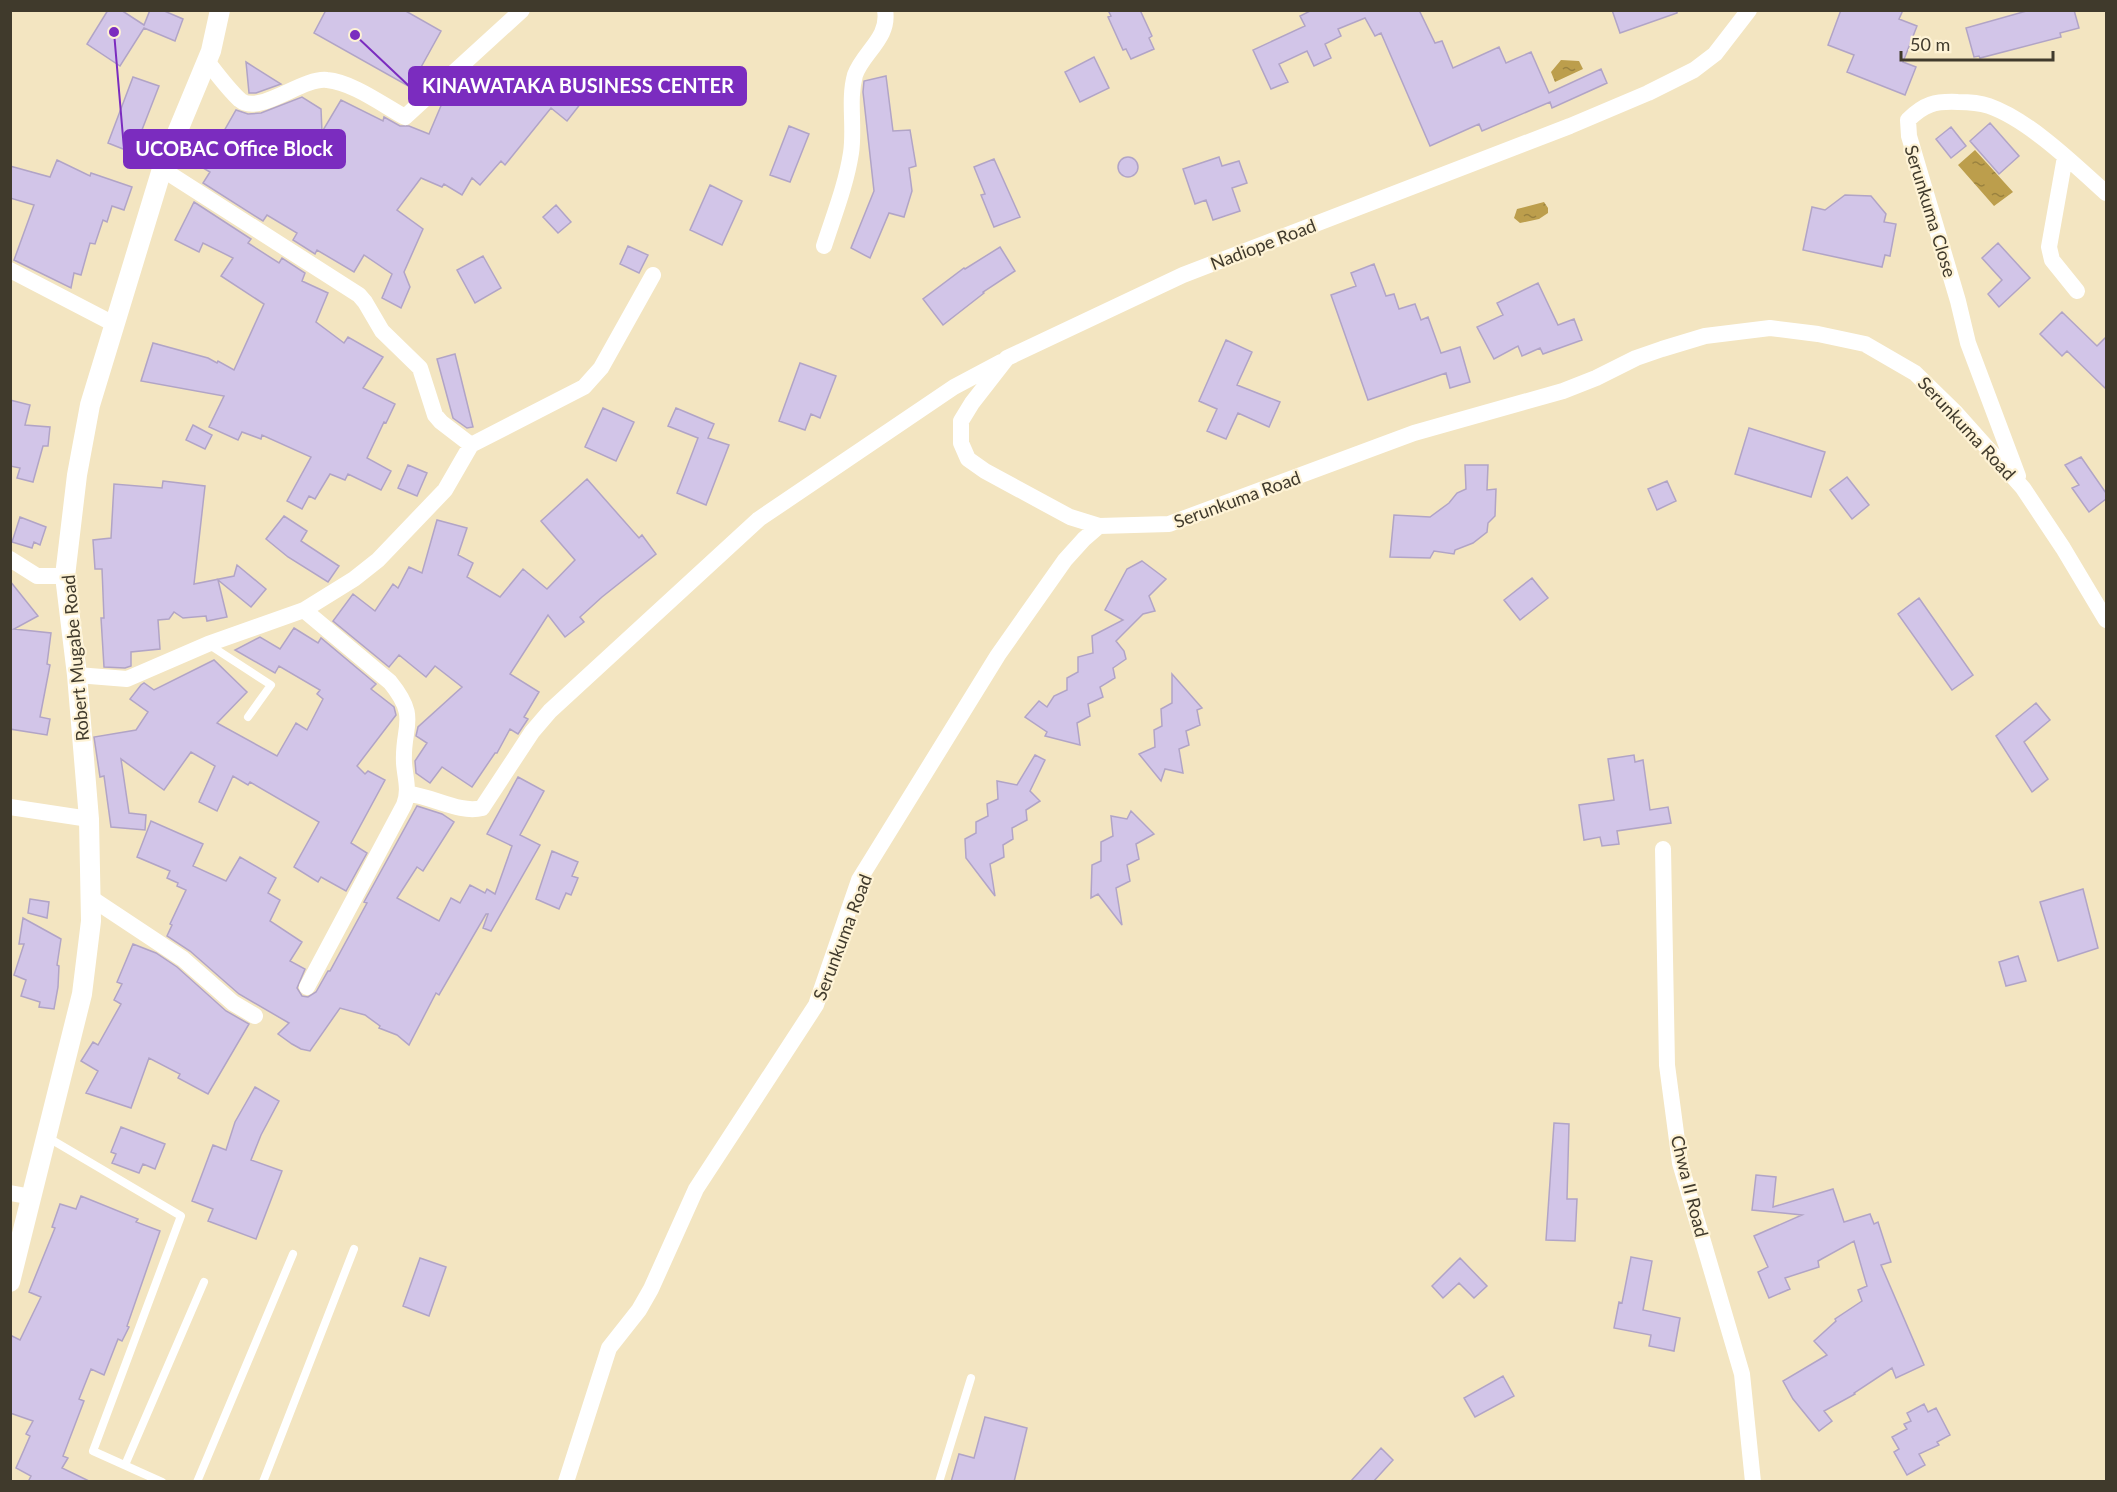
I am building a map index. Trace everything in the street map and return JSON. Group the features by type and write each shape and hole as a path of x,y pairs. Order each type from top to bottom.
{"street":[{"name":"Robert Mugabe Road","path":"10,1282 82,994 91,921 88,819 77,675 65,576 76,475 90,405 162,169 211,51 220,10"},
{"path":"207,61 242,102 256,104 273,99 303,84 324,79 343,83 405,117 522,10"},
{"path":"824,246 838,204 851,152 852,86 859,65 885,28 885,10"},
{"name":"Nadiope Road","path":"1099,526 1070,517 985,471 968,459 960,443 961,421 972,403 1008,358 1183,275 1570,126 1648,93 1694,70 1715,54 1749,10"},
{"name":"Serunkuma Close","path":"2023,488 1968,343 1909,136 1908,120 1920,108 1931,103 1987,105 2007,114 2065,157 2106,193"},
{"path":"2065,157 2049,247 2052,260 2078,291"},
{"path":"162,169 359,295 382,330 420,368 435,415 471,445"},
{"path":"10,270 114,324"},
{"path":"77,675 127,679 208,644 304,610 354,579 378,560 445,490 471,445 584,387 601,368 653,275"},
{"name":"Serunkuma Road","path":"566,1482 609,1348 639,1310 651,1289 696,1189 778,1067 816,1005 859,880 998,655 1065,560 1099,526 1169,524 1414,433 1563,391 1636,358 1662,349 1705,336 1770,328 1818,334 1865,344 1915,373 1956,413 2023,488 2063,548 2106,620"},
{"path":"409,794 421,795 467,809 482,808 532,732 550,711 759,519 954,387 1008,358"},
{"path":"10,559 37,576 65,576"},
{"path":"304,610 390,682 401,696 409,723 404,762 409,794 307,987"},
{"path":"10,807 88,819"},
{"name":"Chwa II Road","path":"1663,849 1667,1065 1680,1163 1742,1374 1753,1482"},
{"path":"91,898 183,959 233,1004 255,1016"},
{"path":"10,1193 32,1197"}],"lane":[{"path":"208,644 271,686 248,717"},
{"path":"46,1137 181,1216 93,1451 162,1482"},
{"path":"263,1482 354,1249"},
{"path":"197,1482 293,1254"},
{"path":"125,1465 204,1282"},
{"path":"939,1482 971,1378"}],"water":[{"path":"1561,60 1579,61 1583,69 1555,82 1551,72"},
{"path":"1975,150 2013,192 1994,206 1958,165"},
{"path":"1544,202 1548,213 1539,219 1520,223 1514,218 1517,209"}],"building":[{"path":"108,10 121,10 144,25 150,10 162,10 183,19 175,41 144,28 120,66 87,44"},
{"path":"326,10 404,10 441,31 410,87 314,33"},
{"path":"1108,10 1140,10 1152,36 1149,38 1154,49 1131,59 1126,49 1123,50 1108,17 1111,16"},
{"path":"1312,10 1419,10 1435,43 1442,41 1453,68 1499,47 1506,63 1531,52 1549,93 1601,69 1607,83 1552,108 1550,102 1482,131 1479,124 1430,146 1381,33 1375,36 1365,18 1338,29 1341,36 1325,44 1331,58 1314,66 1307,51 1279,64 1288,82 1271,89 1253,50 1305,26 1300,16"},
{"path":"1612,10 1677,10 1677,13 1620,33"},
{"path":"1841,10 1903,10 1899,19 1917,26 1903,62 1916,67 1905,95 1847,72 1854,55 1828,45"},
{"path":"2030,10 2074,10 2079,28 2060,33 2061,37 1980,58 1979,56 1974,57 1966,28"},
{"path":"1094,57 1109,88 1080,102 1065,72"},
{"path":"246,62 281,84 256,93 249,93"},
{"path":"474,68 515,100 527,85 535,91 551,71 585,98 567,121 551,108 505,165 501,161 480,185 472,178 462,195 444,184 442,187 421,178 397,210 423,229 404,272 410,287 401,308 382,298 392,274 364,255 354,272 317,250 315,254 293,240 297,233 267,215 263,221 203,183 210,172 203,168 236,110 248,114 261,113 302,97 321,109 322,132 341,100 383,121 384,117 400,126 409,126 429,134 446,94 450,96"},
{"path":"886,76 893,131 910,130 916,166 909,168 912,191 904,217 889,213 870,258 851,248 874,191 863,92 864,81"},
{"path":"133,77 159,86 133,153 108,143"},
{"path":"1990,123 2019,156 1999,174 1970,141"},
{"path":"789,126 809,134 790,182 770,175"},
{"path":"1951,127 1966,146 1951,158 1936,139"},
{"path":"1128,157 1135,160 1138,167 1135,174 1128,177 1121,174 1118,167 1121,160"},
{"path":"1219,157 1222,166 1239,161 1247,183 1232,188 1240,211 1213,220 1206,200 1195,204 1183,169"},
{"path":"994,159 1020,217 994,227 981,195 985,194 974,167"},
{"path":"57,160 90,176 91,173 132,187 124,210 112,206 107,222 103,220 95,244 90,243 81,275 74,273 71,288 14,260 34,205 10,198 10,166 50,177"},
{"path":"710,185 742,201 722,245 690,230"},
{"path":"1845,195 1871,196 1886,214 1884,222 1896,224 1890,256 1885,255 1882,267 1803,250 1812,207 1825,210"},
{"path":"194,202 251,239 248,243 279,263 282,258 305,273 302,281 328,293 316,322 344,343 348,337 383,357 363,388 395,404 367,458 391,471 381,490 348,474 345,480 330,474 315,499 309,496 302,509 287,501 311,457 262,435 261,439 242,432 238,440 209,427 224,396 141,381 153,343 208,358 217,363 218,361 234,370 264,304 221,276 233,258 203,243 199,252 175,240"},
{"path":"556,205 571,222 558,233 543,217"},
{"path":"1998,243 2030,278 1999,307 1988,294 2002,280 1982,258"},
{"path":"628,246 648,255 639,273 620,264"},
{"path":"1000,247 1015,271 983,292 943,325 923,299 964,268"},
{"path":"483,256 501,288 475,303 457,270"},
{"path":"1374,264 1386,296 1394,294 1399,309 1415,304 1421,320 1428,317 1441,353 1460,347 1470,382 1450,388 1446,373 1368,400 1331,295 1356,286 1351,273"},
{"path":"1538,283 1558,325 1574,319 1582,340 1543,354 1540,348 1522,356 1518,346 1494,359 1477,327 1503,315 1497,303"},
{"path":"2062,312 2097,346 2106,337 2106,389 2067,351 2062,356 2040,334"},
{"path":"1226,340 1252,352 1237,385 1280,402 1269,427 1238,413 1226,439 1207,431 1217,409 1199,401"},
{"path":"455,354 473,427 467,428 453,418 437,359"},
{"path":"800,363 836,376 820,418 811,414 805,430 779,421"},
{"path":"10,400 30,405 25,425 50,427 48,446 43,446 33,482 17,478 20,468 10,466"},
{"path":"603,408 634,422 616,461 585,447"},
{"path":"676,408 714,424 708,438 729,445 706,505 677,493 698,438 668,426"},
{"path":"193,425 212,435 205,449 186,440"},
{"path":"1749,428 1825,452 1811,497 1735,474"},
{"path":"2081,457 2106,493 2106,499 2089,512 2072,488 2079,485 2065,465"},
{"path":"408,465 427,473 417,496 398,488"},
{"path":"1465,465 1488,465 1487,490 1496,489 1495,516 1488,523 1487,532 1473,543 1455,550 1454,554 1434,551 1430,558 1390,557 1394,515 1430,517 1449,503 1457,493 1466,489"},
{"path":"1847,477 1869,505 1852,519 1830,490"},
{"path":"587,479 639,538 642,535 656,554 580,617 584,622 565,637 548,615 510,674 539,692 524,717 528,719 518,734 510,729 497,753 472,787 442,767 430,783 416,773 415,761 427,743 416,736 418,727 462,687 435,666 426,677 399,655 389,667 333,621 353,594 375,611 393,584 398,588 409,567 422,573 437,520 467,528 458,555 473,563 467,577 500,597 523,569 547,589 575,560 541,521"},
{"path":"163,481 205,486 194,584 234,576 237,565 266,589 251,607 218,580 227,617 207,621 206,616 183,618 174,612 169,619 158,620 160,649 131,652 131,666 125,668 104,667 101,618 104,618 102,569 95,569 93,540 111,538 114,484 162,488"},
{"path":"1667,481 1676,501 1657,510 1648,489"},
{"path":"284,516 307,531 301,541 339,566 328,582 288,557 266,539"},
{"path":"20,517 46,527 40,545 34,542 32,548 12,542"},
{"path":"1142,561 1166,579 1149,596 1155,611 1143,614 1116,641 1124,651 1126,659 1113,668 1115,678 1100,687 1103,697 1088,704 1090,716 1077,723 1080,745 1045,736 1047,732 1025,717 1039,701 1047,707 1054,696 1067,690 1067,678 1078,672 1078,657 1093,653 1092,636 1123,620 1105,610 1127,569"},
{"path":"1532,578 1548,598 1520,620 1504,600"},
{"path":"10,581 38,616 14,629 51,633 47,664 50,665 40,717 50,719 47,735 10,729"},
{"path":"1919,598 1973,675 1952,690 1898,614"},
{"path":"294,628 318,643 321,638 376,684 371,689 394,707 396,715 357,766 365,774 368,771 385,780 351,843 367,853 346,891 321,877 318,882 294,867 319,822 250,782 248,785 233,776 217,811 199,802 215,766 191,752 164,790 121,759 129,813 146,815 145,830 111,827 104,776 100,777 94,737 136,730 148,712 130,699 144,683 154,690 214,660 247,692 217,723 277,756 296,723 307,730 323,699 317,694 320,690 279,666 275,673 235,650 260,637 280,649"},
{"path":"1172,674 1202,708 1197,710 1200,725 1186,731 1189,745 1179,749 1183,773 1165,769 1161,781 1139,754 1155,747 1154,730 1162,726 1161,709 1172,703"},
{"path":"2036,703 2050,720 2024,742 2048,779 2032,792 1996,736"},
{"path":"1035,755 1045,760 1030,791 1040,801 1026,810 1027,820 1012,828 1013,839 1003,845 1004,857 990,864 995,896 966,858 965,839 976,833 976,822 988,816 987,804 998,799 997,781 1017,785"},
{"path":"1634,755 1635,762 1643,760 1650,810 1668,807 1671,823 1617,831 1619,844 1602,846 1600,837 1584,840 1579,805 1614,800 1608,759"},
{"path":"518,777 544,791 520,835 540,845 491,931 483,928 488,914 486,914 439,995 436,993 409,1045 397,1035 379,1028 380,1026 365,1015 340,1008 310,1051 292,1044 278,1034 289,1023 239,994 190,951 167,936 172,925 170,924 186,890 167,878 170,871 137,857 151,821 203,844 193,866 226,881 240,857 276,878 268,893 280,900 270,921 302,942 290,961 305,969 297,988 302,996 308,997 316,992 330,971 367,903 364,902 417,806 442,814 454,822 423,871 417,867 397,898 439,921 451,898 460,903 470,885 485,893 487,889 495,894 512,846 487,834"},
{"path":"1131,811 1154,834 1136,844 1139,859 1127,865 1130,881 1116,888 1122,925 1098,894 1091,898 1092,865 1101,861 1101,842 1113,836 1111,816 1127,819"},
{"path":"552,851 578,862 572,876 578,878 571,895 566,893 559,909 536,899"},
{"path":"2083,889 2098,948 2058,961 2040,902"},
{"path":"30,899 49,902 47,918 28,913"},
{"path":"23,918 61,939 54,1009 39,1007 40,1002 21,996 26,980 14,975 24,944 19,944"},
{"path":"133,944 156,953 177,967 226,1011 249,1024 208,1094 178,1078 180,1074 149,1058 131,1108 86,1093 98,1071 81,1061 93,1042 98,1045 121,1004 114,1000 122,984 117,982"},
{"path":"2018,956 2026,981 2006,986 1999,962"},
{"path":"255,1087 279,1101 251,1160 282,1171 256,1239 208,1221 213,1209 192,1201 213,1145 226,1150 235,1122"},
{"path":"1554,1123 1569,1124 1567,1199 1577,1199 1575,1241 1546,1240"},
{"path":"121,1127 165,1144 155,1169 143,1164 139,1173 112,1163 116,1154 111,1152"},
{"path":"1756,1175 1776,1177 1773,1207 1833,1189 1844,1222 1870,1214 1874,1224 1878,1222 1891,1262 1881,1265 1924,1365 1896,1378 1892,1368 1855,1394 1824,1411 1832,1421 1819,1431 1793,1399 1783,1381 1827,1355 1814,1341 1836,1321 1835,1319 1862,1301 1858,1290 1867,1286 1854,1241 1818,1261 1819,1267 1785,1278 1790,1289 1769,1298 1758,1272 1768,1267 1754,1236 1802,1215 1752,1210"},
{"path":"81,1196 138,1219 136,1222 160,1231 127,1326 129,1327 122,1341 118,1339 104,1375 91,1369 79,1399 84,1401 63,1456 68,1458 62,1468 91,1482 28,1482 31,1476 16,1468 30,1436 26,1434 33,1421 10,1413 10,1335 20,1340 41,1297 29,1292 55,1228 52,1227 60,1204 76,1209"},
{"path":"1631,1257 1652,1261 1643,1310 1680,1318 1674,1351 1649,1346 1651,1335 1614,1328 1619,1302 1622,1303"},
{"path":"420,1258 446,1267 429,1316 403,1306"},
{"path":"1460,1258 1487,1286 1474,1298 1459,1283 1443,1298 1432,1286"},
{"path":"1503,1376 1514,1396 1475,1417 1464,1398"},
{"path":"1924,1404 1928,1412 1936,1408 1950,1435 1937,1442 1939,1445 1919,1454 1925,1465 1907,1475 1894,1452 1899,1449 1892,1437 1907,1429 1904,1424 1911,1421 1907,1413"},
{"path":"985,1417 1027,1428 1014,1482 951,1482 959,1454 974,1458"},
{"path":"1381,1448 1393,1460 1373,1482 1350,1482"}],"place":[{"name":"UCOBAC Office Block","path":"114,32"},
{"name":"KINAWATAKA BUSINESS CENTER","path":"355,35"}]}
